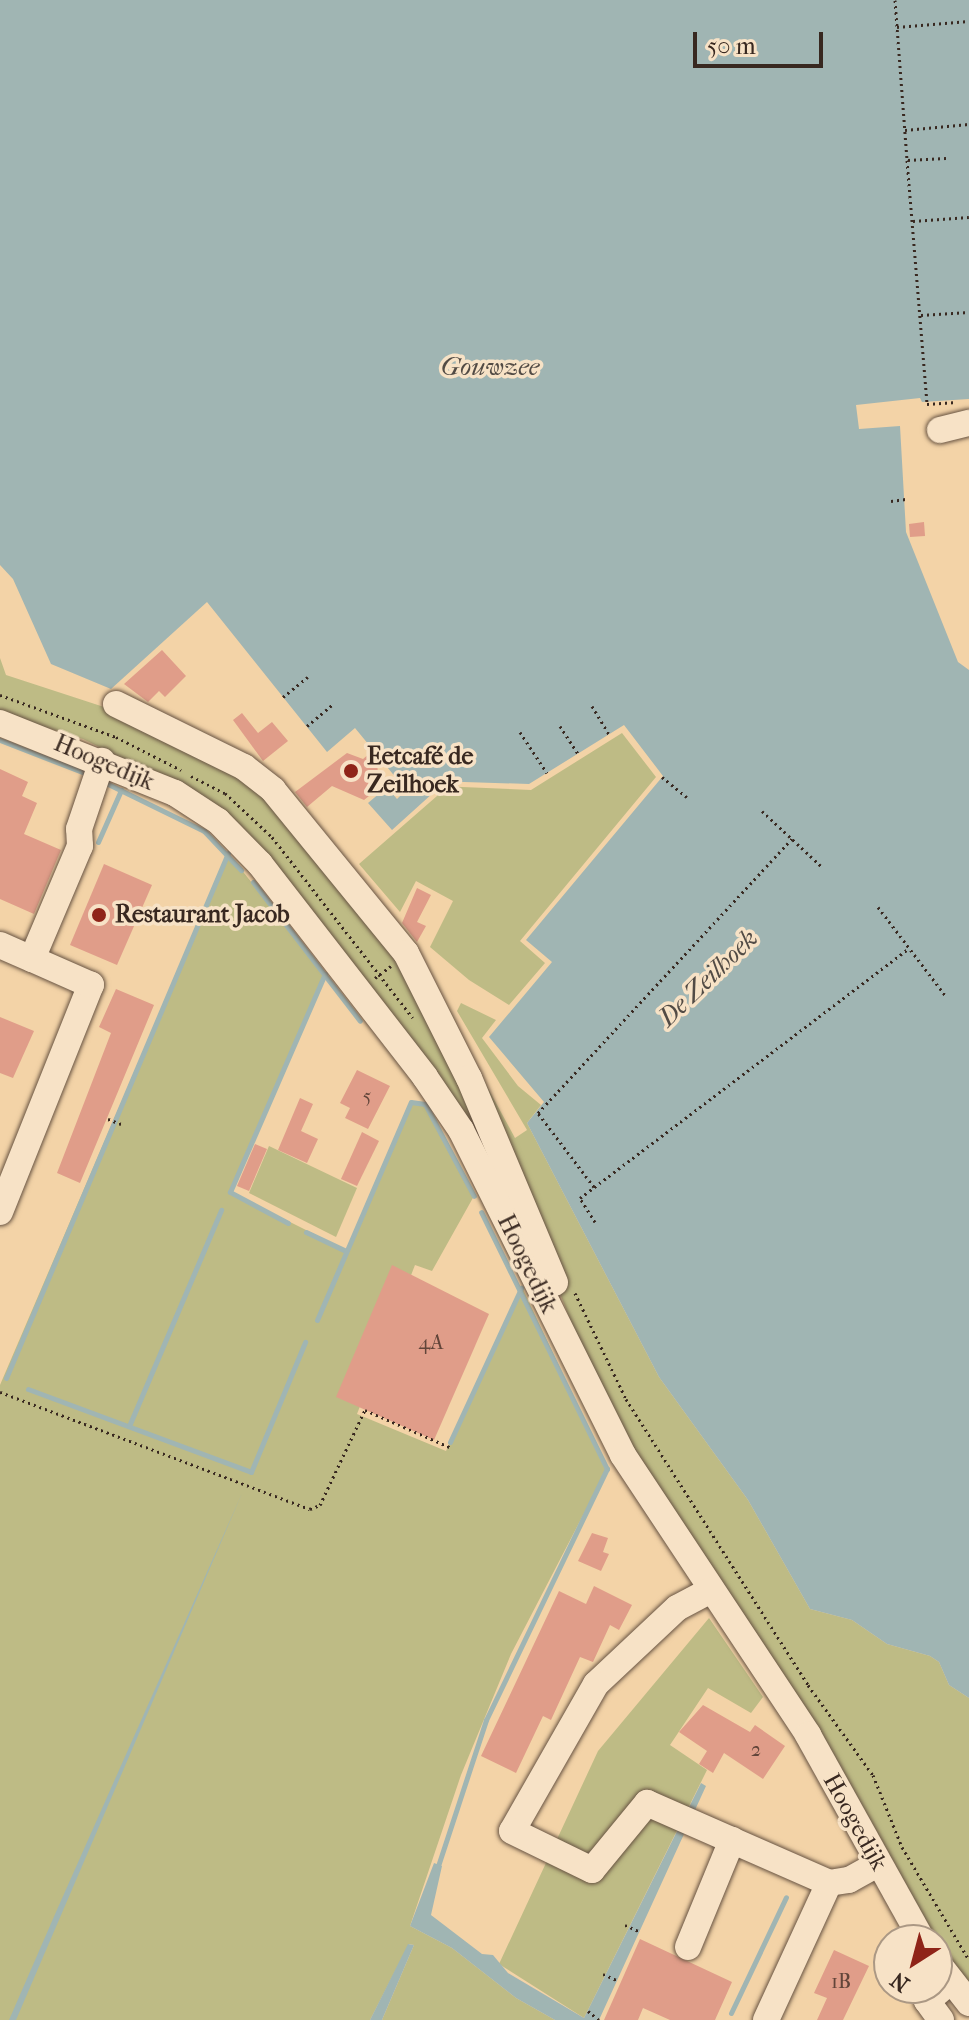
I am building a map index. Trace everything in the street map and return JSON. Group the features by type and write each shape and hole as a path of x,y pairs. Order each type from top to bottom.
{"street":[{"path":"940,430 969,423"},
{"path":"116,704 244,767 273,790 406,953 486,1114 579,1343 583,1378"},
{"name":"Hoogedijk","path":"0,723 102,761 175,793 218,821 253,855 359,990 461,1130 623,1455 808,1735 913,1924"},
{"path":"32,959 80,846 79,829 102,761"},
{"path":"0,945 91,985 0,1212"},
{"path":"711,1590 677,1608 596,1684 512,1831 592,1870 647,1803 829,1883 849,1880 878,1864"},
{"path":"688,1947 732,1840"},
{"path":"766,2020 829,1883"},
{"path":"953,1983 969,2003"}],"path":[{"path":"895,0 927,404 969,401"},
{"path":"897,27 969,21"},
{"path":"905,130 969,124"},
{"path":"907,160 946,158"},
{"path":"912,221 969,217"},
{"path":"920,315 969,312"},
{"path":"891,501 906,499"},
{"path":"283,697 308,677"},
{"path":"307,726 333,704"},
{"path":"592,706 609,734"},
{"path":"560,726 578,754"},
{"path":"520,732 547,773"},
{"path":"662,777 687,797"},
{"path":"762,811 822,867"},
{"path":"594,1187 538,1113 792,839"},
{"path":"878,907 945,995"},
{"path":"595,1222 580,1198 909,948"},
{"path":"359,990 396,961"},
{"path":"108,1119 121,1124"},
{"path":"0,1392 310,1509 320,1505 365,1410 452,1448"},
{"path":"625,1925 641,1932"},
{"path":"603,1974 619,1981"},
{"path":"588,2011 599,2020"}],"shaded area":[{"path":"0,658 6,675 104,707 237,775 264,798 396,961 466,1079 514,1228 342,958 168,781 83,739 0,713"},
{"path":"622,733 656,777 520,941 545,963 509,1005 469,980 430,947 453,901 416,881 400,912 359,864 437,796 438,786 531,790"},
{"path":"228,853 325,974 230,1192 346,1250 411,1102 425,1104 474,1196 432,1271 415,1265 357,1414 446,1451 522,1287 607,1469 511,1654 461,1775 410,1926 452,1948 516,1998 555,2020 382,2020 414,1945 409,1944 370,2020 0,2020 0,1385"},
{"path":"461,1003 496,1020 482,1038 518,1086 541,1105 527,1123 659,1377 748,1500 810,1609 852,1620 887,1644 930,1656 939,1662 949,1685 969,1698 969,1983 953,1964 953,1924 922,1924 596,1387 465,1046 515,1138 527,1130 457,1011"},
{"path":"269,1146 357,1188 336,1237 249,1193"},
{"path":"709,1618 763,1697 751,1713 708,1688 670,1745 707,1770 584,2018 499,1964 598,1751"}],"water":[{"name":"Gouwzee","path":"0,0 969,0 969,399 922,402 920,398 856,405 859,429 900,426 906,532 958,662 969,670 969,1698 949,1685 939,1662 930,1656 887,1644 852,1620 810,1609 748,1500 659,1377 527,1123 544,1102 489,1037 552,962 526,940 663,776 624,725 529,784 434,781 433,793 392,830 368,803 387,787 397,799 406,790 355,728 327,752 207,602 111,689 51,664 13,579 0,565"},
{"path":"243,1491 16,2020 9,2020 56,1912"},
{"path":"701,1783 706,1786 599,2020 555,2020 516,1998 452,1948 410,1926 434,1863 442,1866 431,1915 482,1954 493,1955 508,1973 584,2018"},
{"path":"408,1944 414,1945 382,2020 370,2020"}],"building":[{"path":"924,522 925,536 910,537 909,524"},
{"path":"162,650 186,676 165,697 159,691 148,702 124,684"},
{"path":"242,713 258,733 272,722 288,741 263,761 233,720"},
{"path":"376,748 379,788 364,800 332,786 307,807 295,792 347,753 363,759"},
{"path":"0,769 28,782 22,796 37,803 24,834 61,850 34,914 0,899"},
{"path":"104,864 152,885 117,965 70,945"},
{"path":"417,888 431,895 417,922 426,926 417,942 402,923"},
{"path":"116,989 154,1005 80,1183 57,1173 111,1033 99,1027"},
{"path":"0,1017 34,1031 13,1078 0,1073"},
{"path":"357,1070 390,1086 368,1129 345,1118 350,1108 340,1103"},
{"path":"300,1098 313,1104 301,1131 318,1139 307,1163 278,1150"},
{"path":"362,1132 379,1141 357,1186 341,1179"},
{"path":"255,1144 267,1149 249,1191 237,1186"},
{"path":"392,1265 489,1314 434,1440 336,1397"},
{"path":"592,1533 608,1538 603,1552 609,1554 601,1571 578,1561"},
{"path":"594,1586 632,1605 619,1630 610,1625 593,1662 580,1657 551,1720 543,1716 516,1773 481,1756 559,1591 586,1604"},
{"path":"703,1705 750,1732 755,1725 785,1746 763,1779 724,1753 713,1773 699,1764 707,1751 679,1732"},
{"path":"640,1939 732,1982 715,2020 670,2020 643,2008 638,2020 604,2020"},
{"path":"834,1950 869,1966 843,2020 817,2020 827,1998 814,1993"}],"waterway":[{"path":"0,740 87,774"},
{"path":"108,784 204,831 241,870"},
{"path":"98,842 121,790"},
{"path":"6,1378 228,853"},
{"path":"253,882 360,1021"},
{"path":"288,1223 230,1192 325,974"},
{"path":"317,1320 411,1102 425,1104 474,1196"},
{"path":"129,1426 221,1210"},
{"path":"437,1869 486,1720 607,1469 481,1212"},
{"path":"306,1232 346,1251"},
{"path":"450,1442 521,1288"},
{"path":"28,1389 251,1472 305,1342"},
{"path":"731,2013 786,1897"}],"place":[{"name":"Eetcafé de Zeilhoek","path":"351,771"},
{"name":"Restaurant Jacob","path":"99,915"}],"water label":[{"name":"De Zeilhoek","path":"708,978"}]}
